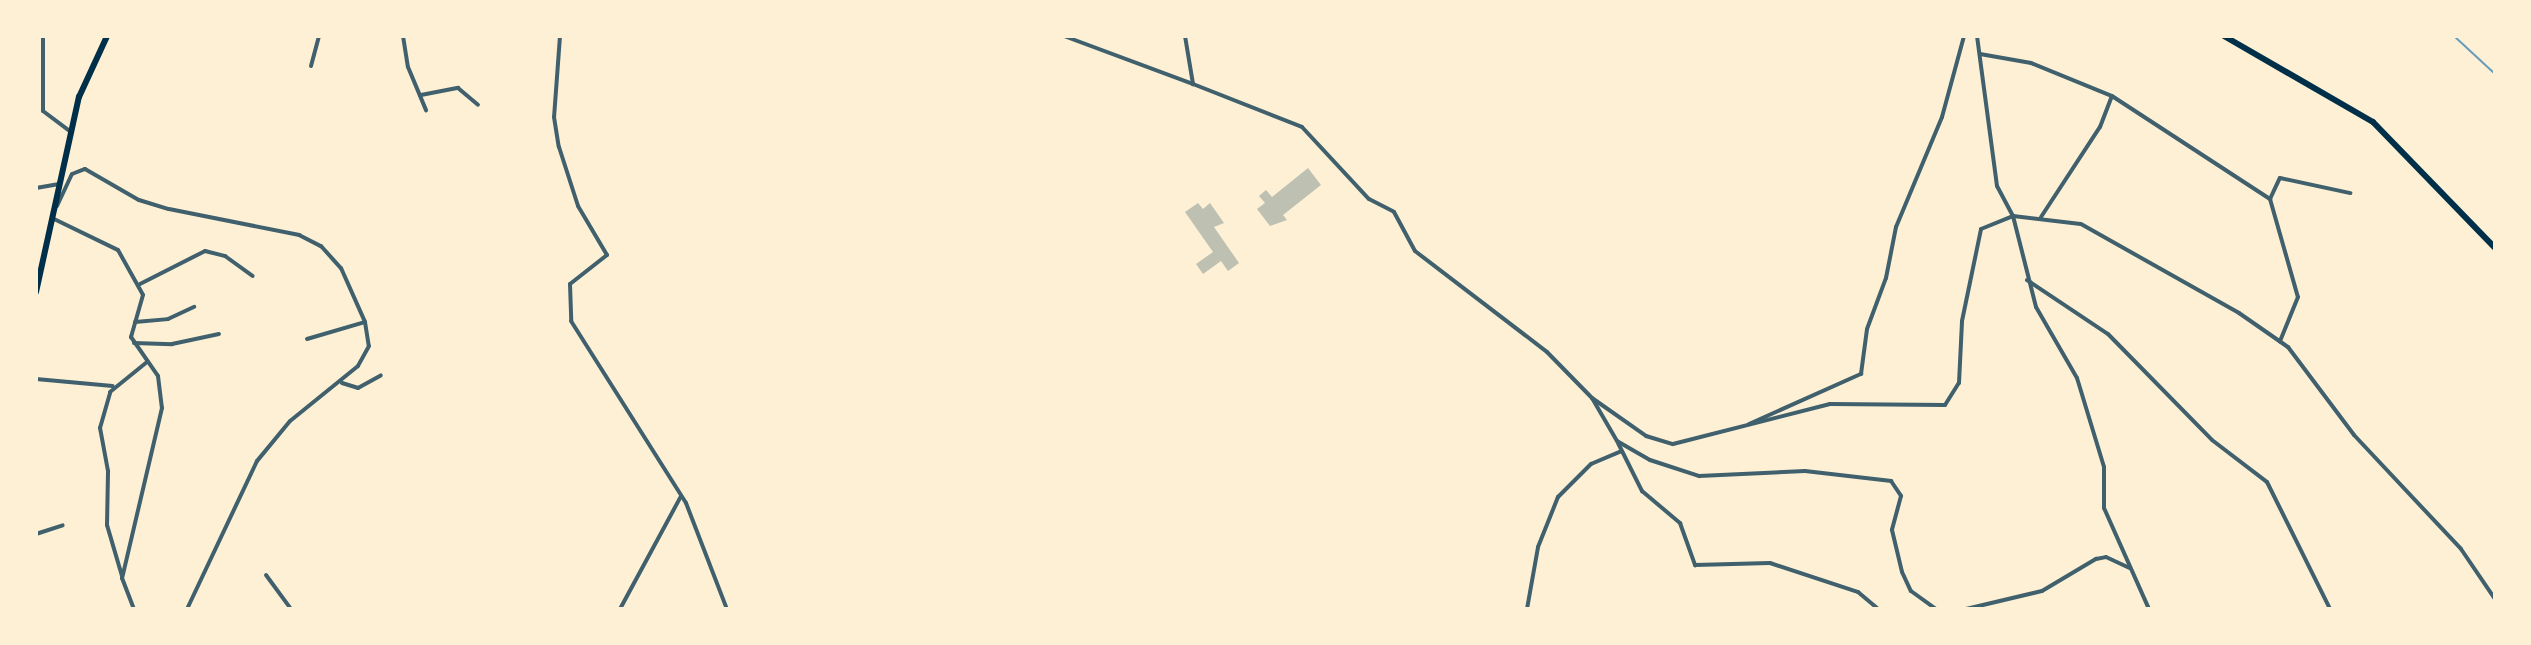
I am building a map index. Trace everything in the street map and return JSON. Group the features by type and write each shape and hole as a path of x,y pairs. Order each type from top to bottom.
{"highway":[{"path":"36,292 70,131 89,66 107,36"},
{"path":"2224,36 2373,122 2495,248"}],"street":[{"path":"43,36 43,111"},
{"path":"311,66 319,36"},
{"path":"403,36 408,67 426,110"},
{"path":"560,36 554,117 559,147 578,206 607,255 570,284 571,321 681,496 727,609"},
{"path":"1064,36 1302,127 1369,199 1394,212 1415,251 1525,331 1592,398 1646,436 1673,444 1830,404 1937,407 1952,400 1959,383 1962,321 1976,239 1987,223 2013,216 2041,217 2101,232 2280,341 2307,368 2354,435 2461,549 2495,599"},
{"path":"1185,36 1193,84"},
{"path":"1743,428 1775,409 1861,374 1867,329 1886,278 1896,227 1942,117 1964,36"},
{"path":"1977,36 1990,159 2001,197 2013,216 2026,279 2036,307 2077,378 2104,467 2104,508 2149,609"},
{"path":"1980,54 2031,63 2112,96 2270,199 2298,293 2280,341"},
{"path":"421,95 458,88 478,105"},
{"path":"2041,217 2100,127 2112,96"},
{"path":"36,114 43,111"},
{"path":"43,111 70,131"},
{"path":"122,578 162,408 158,376 132,343 142,301 140,284 118,250 52,214 72,174 85,169 139,200 299,235 321,246 341,268 365,322 369,346 342,383 290,421 262,452 224,521 187,609"},
{"path":"2270,199 2280,178 2350,193"},
{"path":"36,188 58,184"},
{"path":"140,284 205,251 225,256 253,276"},
{"path":"2026,279 2108,334 2212,440 2267,482 2330,609"},
{"path":"135,322 168,319 194,307"},
{"path":"307,339 365,322"},
{"path":"132,343 172,344 219,334"},
{"path":"134,609 122,578 105,513 108,471 100,428 115,386 147,362"},
{"path":"342,383 358,388 381,375"},
{"path":"36,379 115,386"},
{"path":"1592,398 1642,491 1680,523 1695,565 1732,560 1770,563 1858,592 1878,609"},
{"path":"1617,441 1650,460 1699,476 1805,471 1891,481 1901,496 1892,530 1902,572 1911,591 1936,609"},
{"path":"1527,609 1538,547 1558,497 1591,464 1621,451"},
{"path":"621,609 681,496"},
{"path":"36,534 63,525"},
{"path":"1966,609 2042,591 2096,559 2106,557 2132,569"},
{"path":"266,575 291,609"}],"building":[{"path":"1308,168 1321,185 1283,215 1287,220 1270,226 1257,209 1265,203 1259,196 1266,190 1272,197"},
{"path":"1198,203 1203,209 1210,203 1224,223 1214,227 1239,263 1228,271 1221,261 1203,274 1196,264 1213,252 1185,212"}],"waterway":[{"path":"2454,36 2495,74"}]}
